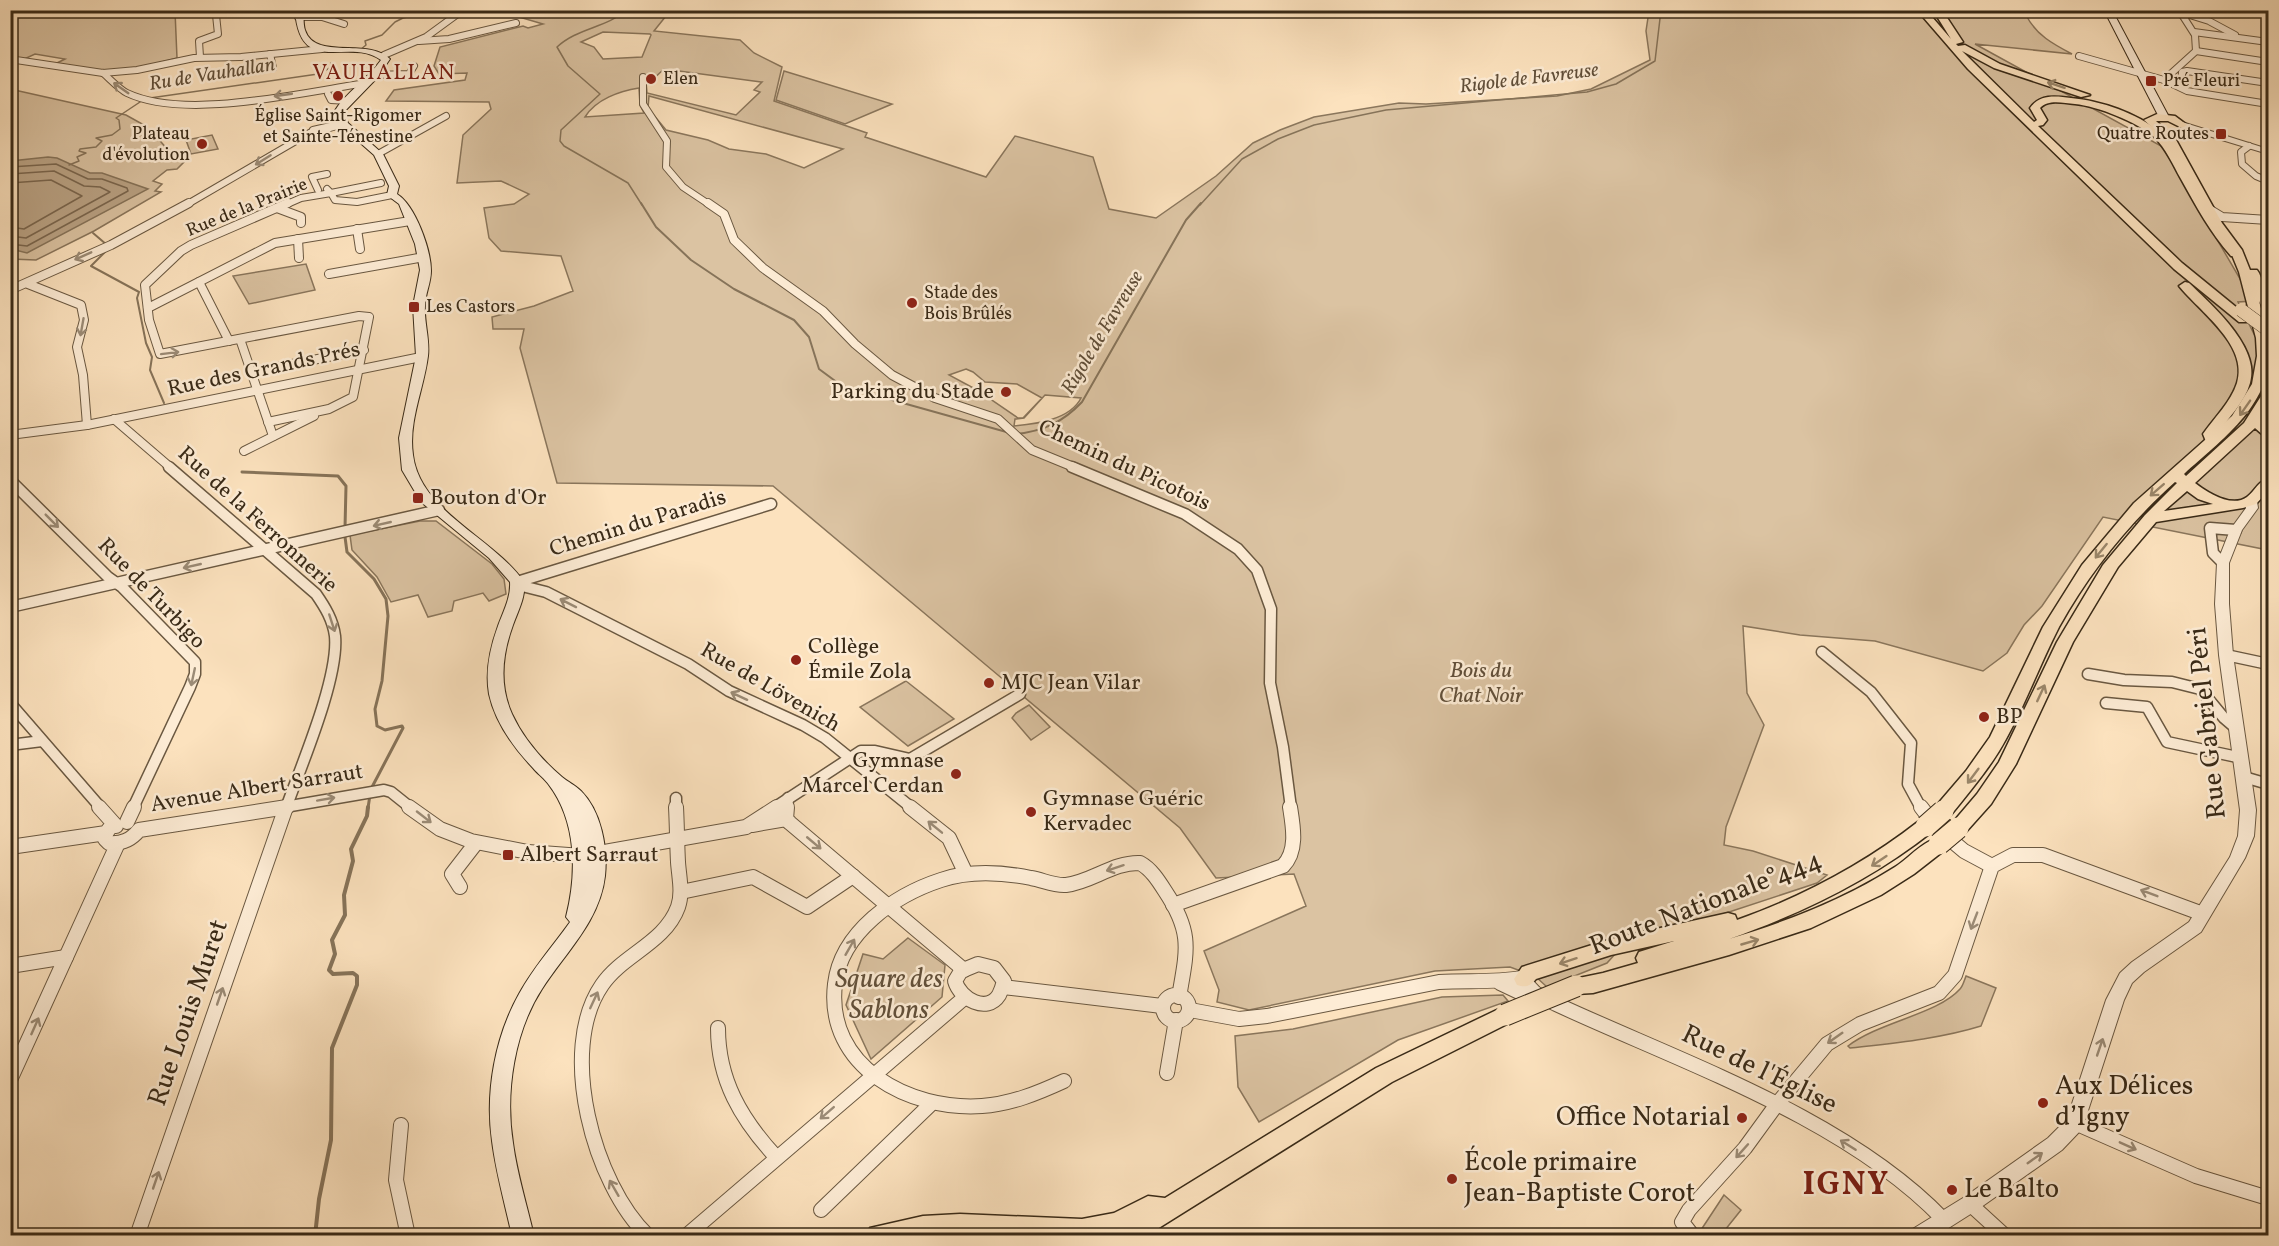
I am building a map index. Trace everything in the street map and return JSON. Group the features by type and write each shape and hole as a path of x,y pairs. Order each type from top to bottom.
{"main road":[{"path":"1921,10 1971,67 2200,286 2268,330"},
{"path":"1937,10 1962,47 2039,123 2188,266 2268,336"},
{"path":"2108,10 2143,74 2158,120 2249,264 2268,307"},
{"path":"299,14 301,33 322,49 384,55 386,59 375,75 339,112 344,123 378,154 394,186 392,195 403,202 424,257 426,273 419,309 423,341 422,357 408,423 406,447 409,467 416,485 439,510 488,550 518,583 516,599 500,638 494,662 496,683 507,721 527,750 556,781 575,818 589,855 582,874 578,907 567,940 525,1000 504,1064 500,1112 506,1158 523,1236"},
{"path":"1962,47 1996,66 2177,127 2171,132 2182,145 2245,272 2263,346 2263,368 2259,384 2237,419 2212,441 2180,479"},
{"path":"2039,123 2042,120 2035,108 2040,102 2053,99 2075,100 2114,110 2157,134 2170,149 2217,233 2235,253"},
{"path":"2147,236 2148,243 2233,338 2245,362 2244,382 2210,434 2212,441"},
{"path":"2180,479 2257,416 2268,396"},
{"path":"2257,416 2260,426 2268,432"},
{"path":"2180,479 2203,496 2244,503"},
{"name":"Route Nationale°444","path":"1124,1236 1384,1075 1505,1015 1576,986 1740,945 1817,919 1881,886 1958,828 1984,799 2007,764 2083,608 2111,565 2180,479"},
{"name":"Route Nationale°444","path":"1576,986 1581,981 1607,971 1745,925 1829,889 1869,868 1926,826 1943,811 1973,777 1998,738 2051,627 2088,568 2139,506 2180,479"},
{"path":"2150,518 2244,503 2268,483"},
{"path":"1523,986 1529,974 1611,947 1731,921 1778,907 1787,908"},
{"path":"515,1194 531,1236"},
{"path":"879,1236 923,1227 1082,1230 1118,1223 1148,1207 1166,1209"}],"street":[{"path":"200,57 199,41 218,34 216,15 213,10"},
{"path":"384,55 401,51 419,41 463,10"},
{"path":"2265,10 2268,14"},
{"path":"2164,80 2196,51 2198,45 2194,32 2180,11"},
{"path":"2180,11 2209,21 2242,39"},
{"path":"299,14 322,17 344,24"},
{"path":"419,41 449,39 516,23"},
{"path":"2194,32 2268,42"},
{"path":"16,60 103,73 137,70 200,57 322,49"},
{"path":"2196,51 2268,62"},
{"path":"270,54 273,68"},
{"path":"2079,56 2164,80 2187,91 2268,104"},
{"path":"375,75 409,74 414,66"},
{"path":"2177,85 2181,84 2182,72 2187,71 2268,83"},
{"path":"103,73 126,93 145,100 185,106 213,105 367,83"},
{"name":"Chemin du Picotois","path":"643,77 643,104 667,141 666,167 683,187 724,214 734,240 746,254 823,311 855,344 892,375 935,398 998,419 1032,450 1112,482 1198,521 1246,558 1257,570 1271,609 1270,683 1292,812 1294,836 1292,854 1283,866 1273,871 1173,905"},
{"path":"328,94 331,100 348,101"},
{"path":"378,154 446,116"},
{"path":"10,290 28,284 109,245 218,188 313,131 344,123"},
{"path":"2177,127 2268,152"},
{"path":"2249,146 2241,152 2242,164 2256,176 2268,181"},
{"path":"318,190 312,177 327,174"},
{"path":"301,198 299,194 318,190 329,189 331,193 381,183"},
{"name":"Rue de la Prairie","path":"148,308 145,285 181,251 301,198 331,193 335,200 352,203 392,195"},
{"path":"277,208 301,217 302,223"},
{"path":"2217,212 2268,220"},
{"path":"244,451 353,397 369,317 366,315 160,354 148,308 267,246 410,220"},
{"path":"357,229 360,249"},
{"path":"298,239 299,258"},
{"path":"329,274 424,257"},
{"path":"199,282 228,341"},
{"path":"28,284 81,305 84,320 77,347 83,375 87,424"},
{"path":"240,339 273,436"},
{"path":"251,372 364,350"},
{"name":"Rue des Grands Prés","path":"10,435 114,419 422,357"},
{"path":"268,422 330,409"},
{"name":"Rue de la Ferronnerie","path":"114,419 316,594 327,608 334,626 336,644 331,677 286,807"},
{"name":"Rue de Turbigo","path":"10,480 195,662 195,674 116,827"},
{"path":"2236,530 2252,508 2244,503"},
{"name":"Chemin du Paradis","path":"518,583 771,504"},
{"path":"10,607 439,510"},
{"name":"Rue Gabriel Péri","path":"1918,1236 1970,1204 2055,1144 2075,1123 2115,1000 2126,978 2186,935 2203,915 2237,858 2247,836 2248,810 2226,655 2222,604 2223,563 2236,530 2210,528 2213,553 2223,563"},
{"name":"Rue de Lövenich","path":"518,583 546,592 688,664 729,691 803,725 825,738 849,760 949,838 966,874"},
{"path":"1822,652 1871,692 1911,743 1908,784 1924,813 1953,843 1992,866"},
{"path":"2226,655 2268,664"},
{"path":"2088,674 2124,680 2172,682 2200,689 2223,718 2238,730"},
{"path":"746,826 861,751 910,759 1020,694"},
{"path":"10,702 116,827"},
{"path":"2106,703 2147,707 2167,742 2242,758"},
{"path":"10,745 42,741"},
{"path":"2244,777 2268,784"},
{"name":"Avenue Albert Sarraut","path":"118,843 128,840 139,830 370,791 391,792 439,828 476,843 562,856 589,855 786,819"},
{"path":"648,1236 642,1231 610,1182 592,1133 584,1081 586,1023 602,984 671,921 678,909 681,892 676,798"},
{"path":"788,798 786,819 964,970"},
{"name":"Rue Louis Muret","path":"136,1236 286,807"},
{"name":"Avenue Albert Sarraut","path":"116,827 135,823 139,830"},
{"path":"10,1080 118,843 106,841 116,827"},
{"path":"10,848 116,827"},
{"path":"460,887 452,874 476,843"},
{"path":"1693,1236 1682,1222 1703,1193 1745,1148 1818,1053 1838,1036 1882,1014 1928,999 1940,993 1948,985 1955,975 1992,866 2019,852 2035,852 2203,915"},
{"path":"1064,1081 1024,1099 977,1107 932,1103 890,1087 872,1075 848,1047 838,1025 835,990 839,970 847,950 858,934 888,905 915,889 943,879 966,874 1011,874 1056,885 1072,884 1120,865 1139,863 1148,868 1183,923 1187,940 1179,997"},
{"path":"681,892 753,877 807,907 853,876"},
{"path":"10,966 66,957"},
{"path":"978,964 992,966 1002,975 1003,987 996,996 983,1002 963,999 956,989 956,984 964,970 978,964"},
{"name":"Rue de l'Église","path":"1190,1010 1239,1018 1267,1016 1438,982 1464,980 1523,986 1807,1119 1881,1165 1918,1192 1943,1219"},
{"path":"1003,987 1162,1006"},
{"path":"1179,997 1188,1002 1190,1010 1183,1018 1176,1020 1164,1014 1162,1006 1169,998 1179,997"},
{"path":"686,1236 963,999"},
{"path":"1167,1073 1176,1020"},
{"path":"718,1028 719,1059 731,1096 756,1136 776,1157"},
{"path":"821,1210 932,1103"},
{"path":"2075,1123 2196,1176 2268,1198"},
{"path":"401,1125 396,1180 408,1236"},
{"path":"1970,1204 2005,1236"}],"green space":[{"path":"11,11 175,11 177,58 135,69 103,72 55,64 65,59 35,54 20,61 11,60"},
{"name":"Bois du Chat Noir","path":"499,11 670,11 654,31 740,40 754,53 782,67 774,101 867,133 865,137 986,177 1015,136 1093,157 1109,209 1156,218 1216,176 1253,143 1314,117 1399,103 1426,104 1557,96 1591,89 1650,60 1646,31 1649,11 2038,11 2026,15 2030,22 2052,43 2072,54 1975,44 2163,147 2253,301 2238,302 2254,334 2268,342 2268,550 2103,517 2042,606 2024,625 2007,653 1983,671 1875,641 1800,635 1743,626 1747,693 1764,725 1726,827 1724,845 1753,851 1827,875 1817,883 1723,914 1634,933 1607,963 1547,987 1536,977 1536,966 1518,970 1510,967 1435,971 1249,1010 1217,1002 1219,990 1204,951 1306,906 1294,874 1216,878 1180,828 773,486 557,483 520,348 524,329 493,329 492,317 534,306 573,291 561,256 501,251 489,238 484,208 514,204 529,194 501,181 457,183 463,135 491,109 489,102 386,101 394,90 465,80 467,73 439,74 434,66 440,47 523,26 528,28 543,24","holes":["603,32 651,35 642,57 603,59 594,47 581,42","664,69 762,82 754,90 760,92 736,115 647,93 646,82 651,81","639,88 640,105 644,113 585,117 595,105 624,91","649,96 843,149 804,168 766,154 729,149 708,140 666,130 648,108","966,369 985,382 1017,384 1042,398 1023,418 1018,418 977,390 949,375","1045,395 1081,398 1076,405 1061,416 1014,426 1015,419 1024,418"]},
{"path":"784,71 892,104 845,124 776,100"},
{"path":"10,89 126,115 144,125 136,135 154,134 176,159 186,160 177,169 167,170 153,181 162,184 155,191 161,192 94,231 36,260 11,259"},
{"name":"Plateau d'évolution","path":"212,135 218,149 191,154 186,140"},
{"path":"306,264 315,290 249,304 233,276"},
{"path":"420,521 436,521 492,564 504,579 506,594 489,601 483,593 454,601 452,611 428,617 418,595 391,602 377,577 352,550 350,535"},
{"path":"906,681 954,719 908,746 860,707"},
{"path":"1029,705 1050,727 1031,740 1012,718"},
{"name":"Square des Sablons","path":"908,938 945,965 942,997 871,1059 846,1005 863,954 883,959"},
{"path":"1966,976 1996,988 1981,1026 1916,1040 1850,1048 1848,1046 1875,1030 1923,1012 1950,998 1961,988"},
{"path":"1503,995 1508,1001 1398,1040 1259,1122 1238,1087 1235,1036 1293,1029 1442,997"},
{"path":"1724,1195 1741,1210 1721,1235 1701,1235 1699,1233"}],"water":[{"path":"57,158 90,173 102,173 148,189 27,253 11,249 11,161"}],"waterway":[{"name":"Ru de Vauhallan","path":"360,50 366,45 365,41 382,35 395,22 436,10"},
{"name":"Rigole de Favreuse","path":"627,10 610,21 573,36 557,47 568,66 600,94 561,130 560,141 564,146 628,183 642,205"},
{"name":"Rigole de Favreuse","path":"1200,205 1242,159 1278,139 1314,125 1386,110 1587,92 1616,84 1655,61 1661,10"},
{"name":"Ru de Vauhallan","path":"150,98 318,74 332,67 331,63"},
{"name":"Ru de Vauhallan","path":"69,165 79,161 77,157 86,153 79,151 80,149 96,147 102,141 96,138 112,135 120,129 119,120 116,118 143,100"},
{"name":"Rigole de Favreuse","path":"641,203 656,227 691,260 734,289 794,320 809,337 819,369 842,386 1010,433"},
{"name":"Rigole de Favreuse","path":"1016,434 1035,431 1052,424 1068,415 1082,402 1186,220 1201,203"},
{"name":"Ru de Vauhallan","path":"93,233 107,245"},
{"name":"Ru de Vauhallan","path":"105,252 91,266 139,292 137,298 146,343 152,357 150,370 164,403"},
{"name":"Ru de Vauhallan","path":"242,472 338,476 346,486 345,528"},
{"name":"Ru de Vauhallan","path":"345,537 347,552 374,579 386,599 388,616 382,681 375,709 377,726 385,730 402,726 403,728 371,789"},
{"name":"Ru de Vauhallan","path":"368,808 370,795"},
{"name":"Ru de Vauhallan","path":"315,1236 319,1199 331,1140 332,1048 357,985 357,976 353,973 333,974 329,970 335,954 332,940 345,915 344,895 353,861 351,849 367,816 368,807"}],"place":[{"name":"Elen","path":"651,79"},
{"name":"Pré Fleuri","path":"2151,81"},
{"name":"Église Saint-Rigomer et Sainte-Ténestine","path":"338,96"},
{"name":"Quatre Routes","path":"2221,134"},
{"name":"Plateau d'évolution","path":"202,144"},
{"name":"Stade des Bois Brûlés","path":"912,303"},
{"name":"Les Castors","path":"414,307"},
{"name":"Parking du Stade","path":"1006,392"},
{"name":"Bouton d'Or","path":"418,498"},
{"name":"Collège Émile Zola","path":"796,660"},
{"name":"MJC Jean Vilar","path":"989,683"},
{"name":"BP","path":"1984,717"},
{"name":"Gymnase Marcel Cerdan","path":"956,774"},
{"name":"Gymnase Guéric Kervadec","path":"1031,812"},
{"name":"Albert Sarraut","path":"508,855"},
{"name":"Aux Délices d’Igny","path":"2043,1103"},
{"name":"Office Notarial","path":"1742,1118"},
{"name":"École primaire Jean-Baptiste Corot","path":"1452,1179"},
{"name":"Le Balto","path":"1952,1190"}],"district":[{"name":"VAUHALLAN","path":"384,73"},
{"name":"IGNY","path":"1846,1186"}]}
